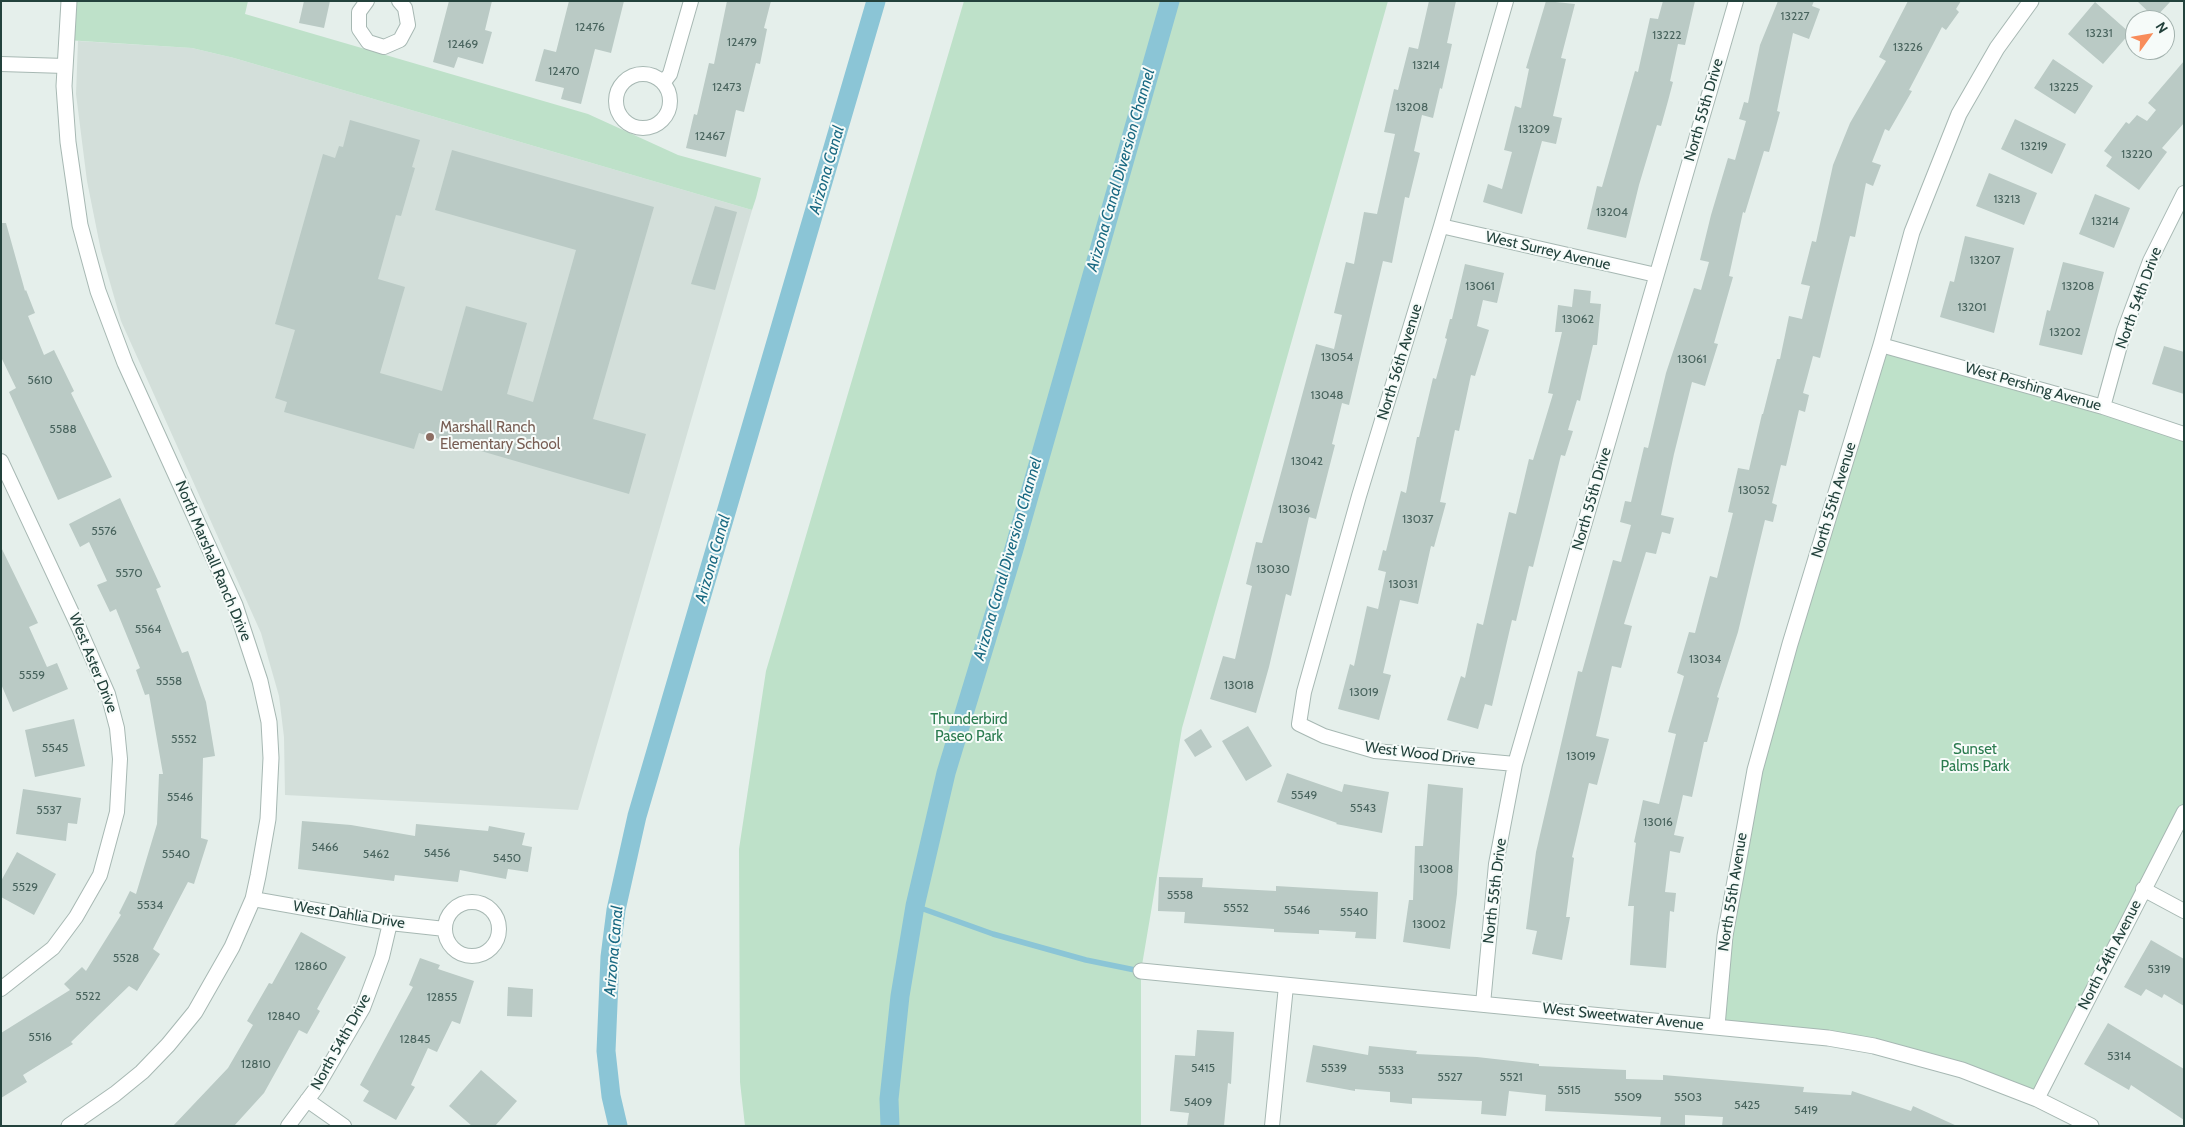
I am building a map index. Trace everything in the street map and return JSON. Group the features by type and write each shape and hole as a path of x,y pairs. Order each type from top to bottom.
{"street":[{"name":"North Marshall Ranch Drive","path":"69,1 65,66 68,142 74,195 98,291 125,363 235,605 260,681 269,722 270,785 268,818 252,898 232,947 195,1012 168,1045 142,1072 69,1126"},
{"path":"367,1 359,12 359,29 368,42 384,47 393,45 406,34 408,16 399,1"},
{"path":"663,83 670,74 691,1"},
{"name":"North 56th Avenue","path":"1299,724 1304,692 1359,496 1441,226 1506,1"},
{"name":"North 55th Drive","path":"1484,1004 1496,864 1515,764 1736,1"},
{"name":"North 55th Avenue","path":"1718,1026 1725,936 1755,770 1790,644 1881,345 1912,232 1959,114 1997,48 2031,1"},
{"path":"1,64 65,66"},
{"name":"North 54th Drive","path":"2103,407 2124,331 2150,261 2184,193"},
{"name":"West Surrey Avenue","path":"1441,226 1656,275"},
{"name":"West Pershing Avenue","path":"1881,345 2103,407 2184,434"},
{"name":"West Aster Drive","path":"1,461 108,694 118,728 120,759 117,812 100,875 76,917 54,948 1,989"},
{"name":"West Wood Drive","path":"1299,724 1324,736 1375,751 1515,764"},
{"name":"North 54th Avenue","path":"2037,1099 2184,812"},
{"path":"2144,889 2184,912"},
{"name":"West Dahlia Drive","path":"252,898 390,923 445,929"},
{"name":"North 54th Drive","path":"288,1126 307,1100 363,1008 382,957 390,923"},
{"name":"West Sweetwater Avenue","path":"1141,971 1789,1033 1874,1046 1962,1070 2037,1099 2091,1126"},
{"path":"1272,1126 1286,986"},
{"path":"307,1100 344,1126"}],"shaded area":[{"name":"Marshall Ranch Elementary School","path":"78,41 192,48 234,58 752,210 578,810 285,795 284,737 279,696 261,633 121,321 101,251 87,181 76,94"}],"green space":[{"path":"69,1 248,1 245,14 588,114 678,155 761,178 756,198 752,210 234,58 192,48 66,40"},
{"name":"Thunderbird Paseo Park","path":"964,1 1388,1 1182,728 1141,971 1141,1126 745,1126 740,1082 739,849 766,671"},
{"name":"Sunset Palms Park","path":"1881,345 2184,434 2184,812 2037,1099 1923,1058 1717,1026 1741,840"}],"building":[{"path":"304,1 330,1 324,28 299,23"},
{"path":"449,1 492,1 485,30 492,32 483,64 458,57 454,68 433,62"},
{"path":"569,1 624,1 611,53 595,49 581,104 561,99 564,88 535,81 544,49 556,52"},
{"path":"727,1 771,1 764,28 767,29 760,64 756,63 744,112 736,110 726,157 686,148 694,114 697,115 709,63 714,64"},
{"path":"1429,1 1456,1 1447,43 1452,44 1442,89 1440,88 1433,118 1422,115 1414,151 1420,153 1409,198 1405,197 1392,263 1383,261 1349,405 1342,403 1332,444 1335,445 1316,519 1309,517 1291,596 1286,594 1256,713 1210,699 1223,656 1235,659 1252,586 1246,584 1256,542 1262,543 1316,344 1334,349 1342,315 1334,313 1346,262 1354,264 1364,212 1377,214 1395,134 1384,132 1394,89 1398,90 1409,47 1418,49"},
{"path":"1546,1 1575,4 1561,58 1566,59 1553,116 1562,118 1556,144 1542,141 1522,214 1483,202 1488,184 1502,189 1512,152 1504,150 1515,106 1521,108 1529,69 1526,68"},
{"path":"1663,1 1695,1 1685,45 1678,44 1670,81 1673,82 1668,101 1661,126 1657,125 1626,238 1587,229 1597,186 1602,187 1635,71 1638,72 1650,18 1658,19"},
{"path":"1778,1 1814,1 1812,6 1820,9 1809,39 1793,33 1777,111 1780,112 1769,152 1764,151 1745,213 1743,212 1729,276 1733,277 1714,343 1718,344 1705,386 1692,382 1674,454 1661,515 1674,518 1670,534 1662,532 1656,554 1646,552 1624,624 1632,626 1621,668 1612,666 1596,736 1609,739 1597,785 1589,783 1572,857 1574,858 1566,917 1570,917 1562,960 1532,954 1537,931 1526,929 1536,852 1578,671 1582,672 1613,560 1621,562 1631,525 1620,522 1625,501 1631,502 1644,447 1648,448 1666,373 1694,288 1701,290 1709,262 1700,260 1711,215 1728,158 1735,160 1746,121 1739,119 1744,102 1748,103 1760,45"},
{"path":"1908,1 1961,1 1956,9 1959,12 1946,30 1942,27 1909,90 1912,91 1889,131 1885,129 1872,162 1881,165 1873,186 1866,183 1855,237 1850,236 1820,358 1813,356 1803,393 1809,395 1805,412 1799,410 1786,466 1781,465 1772,503 1777,505 1773,522 1765,520 1738,632 1717,697 1719,698 1707,742 1704,742 1692,797 1683,795 1674,835 1684,837 1680,853 1670,851 1665,892 1676,893 1674,912 1670,911 1666,968 1630,965 1634,906 1628,906 1636,843 1634,842 1643,800 1659,804 1676,734 1668,732 1684,676 1677,673 1689,632 1695,633 1710,576 1717,578 1733,513 1728,512 1738,468 1749,470 1777,359 1780,359 1789,316 1802,319 1810,286 1801,284 1812,241 1816,242 1833,165 1850,123 1886,61 1879,57"},
{"path":"2137,1 2171,1 2163,10 2147,10"},
{"path":"2095,2 2125,29 2125,39 2103,64 2068,34"},
{"path":"2053,59 2093,86 2075,114 2034,88"},
{"path":"2184,61 2184,123 2162,148 2167,152 2139,190 2106,166 2112,157 2104,151 2126,122 2129,124 2137,115 2147,121 2156,110 2148,103"},
{"path":"2015,119 2066,144 2052,174 2001,149"},
{"path":"350,120 420,140 412,167 415,168 401,216 396,215 378,279 405,287 380,373 442,391 466,306 527,323 507,394 533,402 576,250 435,210 452,150 654,207 593,419 646,434 629,494 419,433 414,449 284,412 287,402 275,398 295,330 275,324 323,154 335,158 339,146 343,147"},
{"path":"1989,173 2037,193 2024,225 1976,206"},
{"path":"2095,194 2130,208 2114,248 2079,234"},
{"path":"715,206 737,212 715,290 691,284"},
{"path":"1,223 6,223 25,291 35,313 28,316 44,355 54,350 74,391 71,393 112,477 58,500 9,392 16,388 1,357"},
{"path":"1965,236 2014,248 1994,333 1940,317 1950,281 1954,282"},
{"path":"2063,262 2104,272 2082,355 2039,345 2047,310 2050,311"},
{"path":"1465,264 1504,273 1497,303 1483,300 1477,326 1489,330 1475,376 1471,375 1459,431 1455,430 1440,502 1446,503 1434,547 1431,546 1418,604 1400,600 1383,673 1391,675 1379,720 1338,709 1350,664 1354,666 1367,606 1378,609 1386,572 1378,570 1383,550 1386,551 1401,491 1406,493 1417,437 1419,437 1433,378 1436,379"},
{"path":"1574,289 1591,291 1590,303 1601,304 1597,345 1593,345 1580,401 1577,400 1568,430 1573,431 1565,456 1561,455 1533,567 1529,566 1516,621 1512,620 1492,706 1485,704 1478,729 1447,720 1461,676 1465,678 1477,623 1483,625 1509,512 1516,514 1529,459 1533,460 1553,394 1548,393 1562,332 1555,332 1558,305 1572,307"},
{"path":"2164,346 2184,352 2184,394 2152,384"},
{"path":"120,498 161,587 156,589 182,653 188,651 206,702 215,756 203,758 201,838 208,840 194,884 188,882 153,949 160,954 137,991 129,986 71,1042 73,1044 23,1075 27,1082 1,1098 1,1033 70,990 64,984 82,967 86,971 121,915 119,913 130,891 136,894 157,824 159,774 163,774 149,694 145,695 136,670 140,668 116,609 110,612 97,585 107,581 89,542 80,547 69,524"},
{"path":"1,547 38,623 29,627 47,667 57,663 68,689 13,712 1,684"},
{"path":"74,719 85,766 35,777 25,730"},
{"path":"1248,726 1272,766 1246,781 1222,741"},
{"path":"1201,729 1212,747 1195,757 1184,740"},
{"path":"1287,773 1342,792 1344,784 1389,792 1382,833 1336,824 1277,802"},
{"path":"1428,784 1463,788 1457,894 1450,949 1403,942 1409,900 1413,900 1415,846 1423,846"},
{"path":"23,789 81,798 77,824 68,823 66,841 16,834"},
{"path":"302,821 351,825 415,836 416,824 488,831 489,826 525,833 522,845 532,847 528,872 508,869 506,879 460,870 458,882 395,875 394,881 298,869"},
{"path":"17,852 56,874 34,915 1,897 1,881"},
{"path":"1159,877 1203,878 1202,887 1276,891 1276,886 1378,892 1376,939 1355,938 1356,932 1319,930 1319,934 1274,932 1274,929 1184,923 1185,912 1158,911"},
{"path":"301,932 346,957 317,1009 320,1011 307,1034 299,1030 264,1093 234,1126 173,1126 228,1068 253,1025 247,1021 269,983 272,984"},
{"path":"2151,940 2184,959 2184,1006 2164,994 2162,998 2146,989 2141,996 2124,987"},
{"path":"420,958 440,965 438,969 474,981 460,1024 452,1021 437,1052 428,1048 411,1085 415,1087 396,1120 363,1101 369,1091 360,1085 413,987 409,985"},
{"path":"508,987 533,989 532,1017 507,1016"},
{"path":"2108,1023 2184,1069 2184,1120 2131,1085 2129,1090 2084,1064"},
{"path":"1197,1030 1234,1032 1231,1084 1228,1083 1224,1126 1187,1126 1189,1113 1170,1111 1175,1055 1195,1056"},
{"path":"1313,1045 1368,1055 1369,1046 1417,1051 1416,1054 1477,1057 1539,1064 1539,1066 1626,1070 1626,1079 1663,1080 1663,1075 1804,1087 1803,1092 1851,1095 1852,1091 1911,1111 1913,1106 1957,1126 1722,1126 1723,1117 1685,1115 1685,1126 1660,1126 1661,1117 1545,1111 1546,1095 1509,1091 1506,1116 1481,1114 1482,1101 1412,1098 1412,1104 1390,1102 1390,1092 1355,1089 1355,1091 1306,1082"},
{"path":"481,1070 517,1101 495,1126 472,1126 449,1106"}],"waterway":[{"name":"Arizona Canal","path":"618,1126 611,1096 606,1051 610,957 616,910 637,816 876,1"},
{"name":"Arizona Canal Diversion Channel","path":"890,1126 889,1099 900,996 915,906 946,773 1014,549 1170,1"},
{"path":"915,906 993,934 1086,960 1140,971"}],"place":[{"name":"Marshall Ranch Elementary School","path":"430,437"}]}
